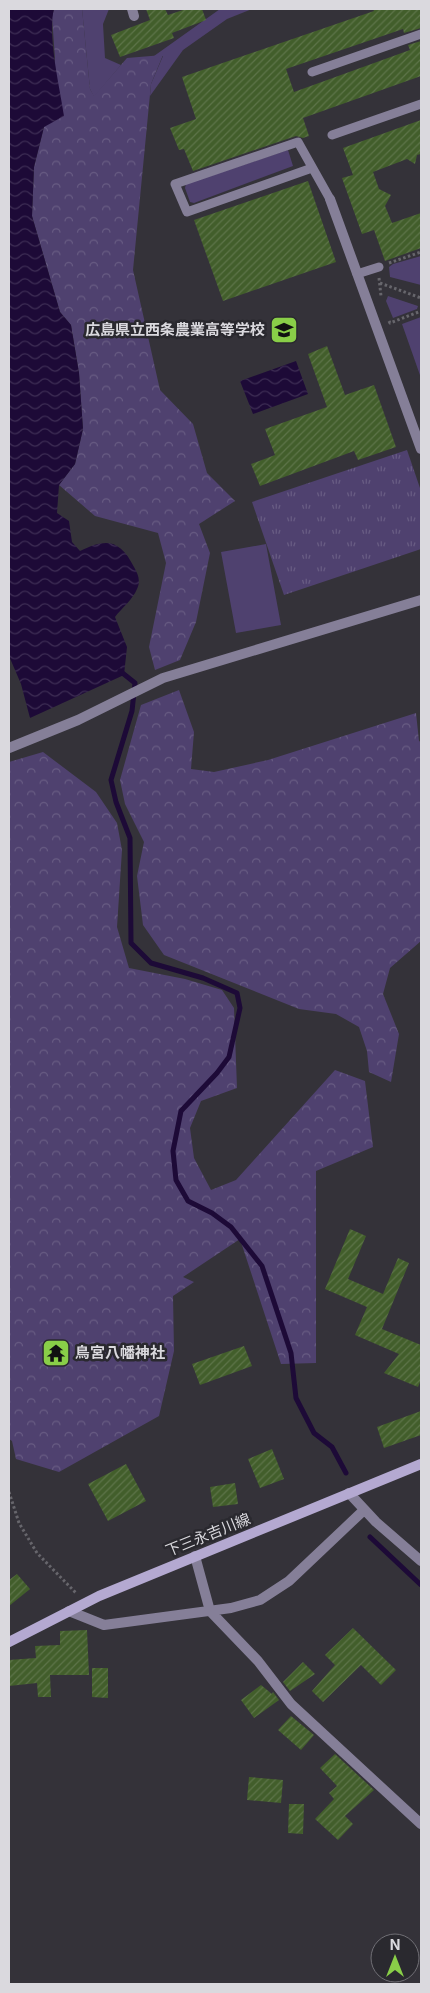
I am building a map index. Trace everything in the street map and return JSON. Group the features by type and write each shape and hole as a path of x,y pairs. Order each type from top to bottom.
{"main road":[{"name":"下三永吉川線","path":"9,1642 86,1603 195,1556 421,1464"}],"street":[{"path":"330,199 421,449"},
{"path":"9,748 78,720 163,678 421,600"},
{"path":"349,1493 364,1510 421,1561"},
{"path":"69,1611 104,1625 210,1611 260,1600 289,1581 364,1510"},
{"path":"195,1556 210,1611 258,1661 291,1704 421,1824"}],"lane":[{"path":"312,72 421,34"},
{"path":"332,135 421,104"},
{"path":"312,168 187,212 175,184 298,142 330,199"},
{"path":"357,274 379,267"}],"path":[{"path":"382,301 379,267 421,252"},
{"path":"379,283 421,298"},
{"path":"387,316 390,323 421,311"},
{"path":"9,1492 19,1523 37,1554 86,1603"}],"green space":[{"path":"54,9 82,9 90,89 94,96 127,58 163,55 151,84 133,270 160,390 193,424 207,473 235,501 199,524 210,553 196,622 180,660 155,670 149,647 166,563 158,533 95,516 59,485 75,464 83,429 79,373 71,325 60,312 32,216 34,167 44,127 55,58 52,17"},
{"path":"82,9 109,9 103,24 105,58 121,65 94,97 90,89"},
{"path":"220,9 252,9 227,19 183,50 150,96 151,84 163,56 154,56"},
{"path":"288,150 293,166 194,203 190,202 185,188 186,184"},
{"path":"421,256 421,285 390,277 389,267 393,264"},
{"path":"388,296 418,306 417,309 393,318 386,301"},
{"path":"421,317 421,378 402,324"},
{"path":"407,450 421,491 421,549 284,595 252,502"},
{"path":"266,544 281,625 236,633 221,552"},
{"path":"179,690 194,732 191,769 214,772 268,760 416,713 419,741 421,742 421,941 390,968 383,994 399,1034 391,1082 369,1072 367,1051 359,1027 336,1014 299,1009 164,955 143,925 137,876 144,842 125,804 120,780 141,705"},
{"path":"43,752 96,792 117,823 122,850 117,927 129,968 185,979 222,990 234,1008 237,1088 201,1101 190,1128 194,1158 211,1190 236,1180 335,1070 365,1081 373,1147 316,1171 316,1363 281,1364 240,1239 183,1277 194,1282 173,1296 174,1351 159,1416 59,1472 16,1459 12,1441 9,1439 9,762"}],"water":[{"path":"9,9 54,9 52,20 53,47 64,116 44,127 34,167 32,216 60,312 71,325 79,373 83,429 75,464 59,485 57,513 69,521 72,542 80,551 97,544 105,543 118,546 129,558 139,580 135,593 115,617 127,647 124,675 30,718 21,684 9,656"},
{"path":"296,361 308,394 253,414 240,381"}],"building":[{"path":"146,9 165,9 168,15 186,9 202,9 206,20 172,33 174,38 120,57 111,35 150,20"},
{"path":"373,9 421,9 421,28 404,33 403,29 286,69 294,92 410,50 408,45 421,41 421,76 303,118 309,136 303,138 296,136 193,171 184,149 179,150 170,128 196,119 182,77 374,11"},
{"path":"421,120 421,154 417,155 415,164 407,159 373,172 379,189 391,195 385,206 392,223 421,213 421,248 385,261 374,230 362,234 342,178 353,175 343,148"},
{"path":"308,181 336,262 223,301 194,220"},
{"path":"327,346 345,395 374,385 396,447 358,460 354,451 260,486 251,464 275,455 265,429 327,407 308,354"},
{"path":"350,1229 366,1236 348,1279 383,1294 398,1258 409,1263 382,1329 421,1345 421,1380 418,1387 384,1373 399,1354 355,1335 367,1307 325,1289"},
{"path":"244,1346 252,1366 200,1385 192,1364"},
{"path":"421,1411 421,1435 384,1448 377,1427"},
{"path":"272,1449 284,1479 260,1488 248,1459"},
{"path":"126,1464 146,1501 108,1521 88,1484"},
{"path":"235,1483 238,1504 213,1507 210,1487"},
{"path":"17,1574 30,1589 9,1606 9,1580"},
{"path":"353,1628 396,1670 381,1685 361,1665 323,1702 312,1691 335,1665 325,1655"},
{"path":"87,1630 89,1675 50,1675 51,1697 38,1697 37,1683 9,1686 9,1660 36,1658 35,1646 60,1645 60,1631"},
{"path":"303,1662 315,1674 290,1691 283,1682"},
{"path":"92,1668 108,1668 108,1698 92,1697"},
{"path":"261,1685 272,1694 273,1692 279,1700 254,1718 241,1700"},
{"path":"291,1716 314,1735 301,1750 278,1730"},
{"path":"335,1754 374,1790 345,1816 353,1824 338,1840 315,1819 334,1799 329,1793 337,1786 320,1768"},
{"path":"249,1777 283,1780 281,1803 247,1800"},
{"path":"289,1804 304,1804 303,1834 288,1833"}],"waterway":[{"path":"120,671 135,683 132,711 111,780 116,802 130,838 131,943 151,963 203,978 237,993 240,1008 229,1057 217,1073 181,1111 173,1151 176,1180 188,1201 212,1213 231,1227 262,1266 291,1353 296,1398 314,1433 332,1447 346,1473"},
{"path":"370,1537 421,1585"}],"place":[{"name":"広島県立西条農業高等学校","path":"284,330"},
{"name":"鳥宮八幡神社","path":"56,1353"}]}
